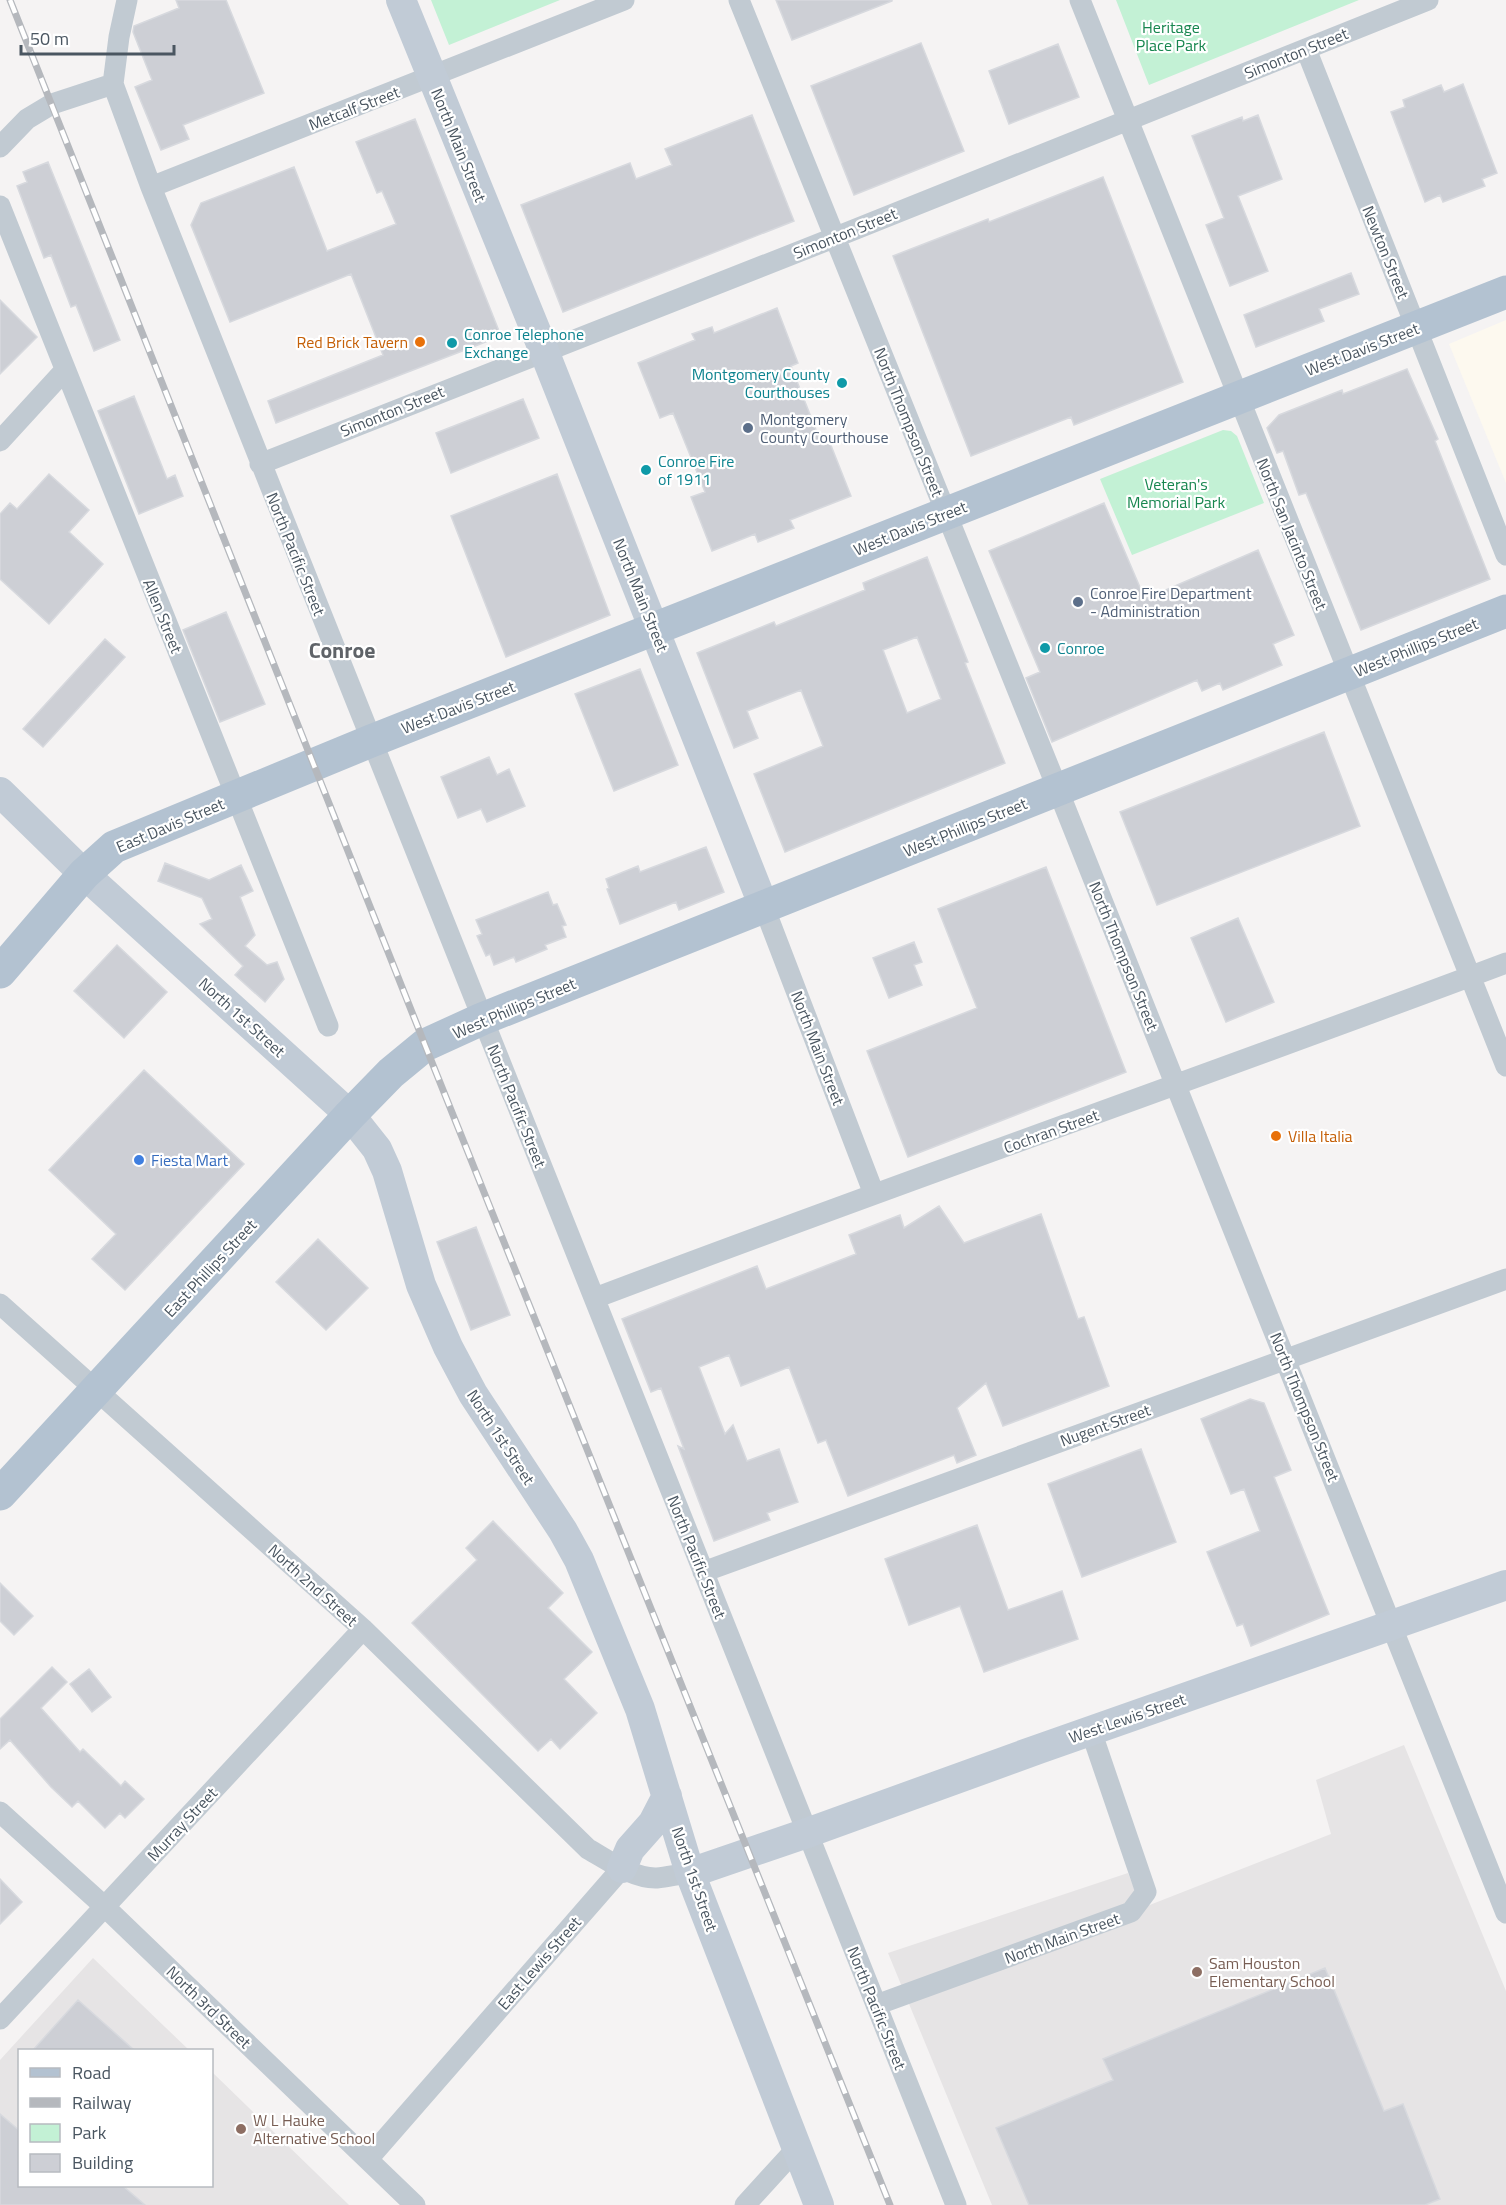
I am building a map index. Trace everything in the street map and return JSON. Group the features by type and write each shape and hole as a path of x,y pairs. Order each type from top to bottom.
{"main road":[{"name":"West Davis Street","path":"315,764 1506,292"},
{"name":"West Phillips Street","path":"424,1045 482,1019 1506,611"},
{"name":"East Davis Street","path":"0,972 84,874 114,847 315,764"},
{"name":"East Phillips Street","path":"0,1494 350,1115 391,1073 424,1045"}],"street":[{"name":"North Pacific Street","path":"127,0 119,37 113,84 151,187 956,2205"},
{"name":"North Main Street","path":"401,0 655,629 874,1194"},
{"name":"Metcalf Street","path":"151,187 432,78 624,0"},
{"name":"North Thompson Street","path":"739,0 1286,1358 1506,1913"},
{"name":"North San Jacinto Street","path":"1080,0 1506,1066"},
{"name":"Simonton Street","path":"260,464 1428,0"},
{"name":"Newton Street","path":"1306,49 1506,555"},
{"path":"0,147 27,119 52,104 113,84"},
{"name":"Allen Street","path":"0,206 328,1026"},
{"path":"0,441 66,370"},
{"name":"North 1st Street","path":"0,792 84,874 350,1115 377,1149 387,1171 420,1284 448,1347 473,1394 563,1531 579,1560 640,1709 690,1873 819,2205"},
{"name":"Cochran Street","path":"595,1298 1506,963"},
{"name":"Nugent Street","path":"703,1572 1506,1279"},
{"name":"North 2nd Street","path":"0,1305 363,1629 588,1849 622,1868"},
{"name":"West Lewis Street","path":"690,1873 1506,1585"},
{"name":"Murray Street","path":"0,2019 363,1629"},
{"name":"North Main Street","path":"876,2005 1131,1912 1146,1892 1091,1731"},
{"path":"667,1796 653,1823 630,1849 622,1868 655,1878 690,1873"},
{"name":"North 3rd Street","path":"0,1812 105,1907 415,2205"},
{"name":"East Lewis Street","path":"368,2159 622,1868"},
{"path":"745,2205 797,2148"}],"shaded area":[{"path":"1506,320 1506,483 1449,344"},
{"name":"Sam Houston Elementary School","path":"1404,1745 1506,1991 1506,2205 992,2205 888,1953 1128,1873 1142,1908 1331,1834 1316,1780"},
{"name":"W L Hauke Alternative School","path":"93,1958 188,2049 18,2049 18,2187 213,2187 213,2073 349,2205 0,2205 0,2060"}],"green space":[{"path":"431,0 560,0 449,45"},
{"name":"Heritage Place Park","path":"1116,0 1359,0 1149,85"},
{"name":"Veteran's Memorial Park","path":"1223,430 1231,431 1237,436 1264,503 1132,555 1100,479"}],"building":[{"path":"176,0 226,0 264,93 183,125 189,139 161,150 135,87 152,80 133,32 134,26 179,8"},
{"path":"776,0 892,0 892,1 792,40"},
{"path":"921,43 964,151 854,195 811,86"},
{"path":"1058,44 1079,97 1009,124 989,71"},
{"path":"1463,84 1497,173 1482,179 1485,186 1443,202 1440,195 1425,202 1391,112 1405,107 1403,100 1441,85 1444,92"},
{"path":"752,115 794,221 563,312 521,205 630,163 636,179 672,165 665,149"},
{"path":"1258,115 1282,179 1238,196 1268,271 1230,286 1206,225 1224,218 1192,136 1242,117 1243,121"},
{"path":"415,119 501,336 276,423 268,401 383,355 351,274 230,322 191,225 201,203 294,167 327,251 396,224 382,191 377,193 356,142"},
{"path":"48,162 120,340 94,351 76,305 71,307 51,255 44,258 17,186 27,182 23,172"},
{"path":"1103,177 1183,382 1074,425 1071,417 971,456 893,256 988,219 989,222"},
{"path":"1351,273 1359,294 1319,309 1324,321 1256,347 1244,315"},
{"path":"0,300 37,337 0,374"},
{"name":"Montgomery County Courthouse","path":"777,308 798,363 791,366 822,445 830,443 851,496 790,520 794,528 758,542 755,534 712,551 691,497 705,492 673,413 660,418 638,363 695,340 692,334 712,327 714,333"},
{"path":"1407,369 1438,439 1435,441 1490,579 1361,630 1306,493 1299,495 1283,451 1277,453 1267,428 1279,415 1342,390 1343,394"},
{"path":"134,396 167,479 175,475 183,496 139,514 98,411"},
{"path":"523,399 539,438 451,473 436,433"},
{"path":"49,474 89,510 69,532 103,564 49,624 0,579 0,514 10,503 17,509"},
{"path":"557,474 610,615 506,657 451,516"},
{"path":"1104,503 1145,599 1258,550 1294,635 1273,644 1282,665 1223,690 1220,683 1202,691 1197,680 1052,742 1026,678 1040,672 989,551"},
{"path":"927,557 968,662 965,663 1005,763 785,852 754,774 823,746 801,690 747,711 758,738 734,748 697,653 774,622 776,626 865,590 863,583","holes":["917,637 941,699 907,713 883,650"]},
{"path":"226,612 265,704 220,722 183,630"},
{"path":"105,639 125,657 43,747 23,729"},
{"path":"640,669 678,765 614,791 575,694"},
{"path":"1324,732 1360,826 1157,905 1120,812"},
{"path":"489,757 497,775 509,769 525,806 487,822 481,809 458,818 441,777"},
{"path":"706,847 724,892 679,910 676,902 620,924 607,889 609,888 606,879 638,866 640,872"},
{"path":"165,863 209,880 241,865 253,891 240,897 255,935 245,946 267,965 277,962 284,979 265,1002 235,975 243,966 200,924 212,919 202,898 158,881"},
{"path":"1046,867 1126,1072 908,1157 867,1051 977,1008 938,909"},
{"path":"548,892 553,905 557,904 566,925 562,926 566,937 545,945 547,949 516,962 514,957 494,965 490,954 486,956 477,936 482,934 476,920"},
{"path":"1238,918 1274,1002 1226,1022 1191,938"},
{"path":"914,942 922,962 914,965 922,985 889,998 873,958"},
{"path":"117,945 167,992 124,1038 74,991"},
{"path":"144,1070 244,1164 125,1290 92,1259 116,1234 49,1170"},
{"path":"939,1206 964,1243 1041,1214 1078,1319 1084,1317 1109,1386 1003,1426 986,1383 957,1408 976,1455 957,1463 954,1455 848,1496 826,1440 818,1443 789,1367 741,1386 729,1355 699,1367 725,1434 733,1425 747,1461 779,1449 798,1502 767,1513 770,1520 714,1541 678,1446 684,1449 661,1388 651,1392 622,1319 757,1266 766,1289 856,1254 849,1235 900,1215 904,1228"},
{"path":"476,1227 510,1315 471,1330 437,1242"},
{"path":"318,1239 368,1288 326,1330 276,1282"},
{"path":"1250,1399 1264,1403 1291,1470 1274,1477 1329,1614 1251,1646 1243,1624 1237,1626 1207,1552 1260,1531 1244,1489 1231,1494 1201,1419"},
{"path":"1141,1449 1176,1542 1082,1577 1048,1484"},
{"path":"493,1521 563,1593 548,1608 592,1652 564,1679 597,1713 560,1749 551,1739 538,1751 412,1623 477,1560 466,1548"},
{"path":"977,1525 1008,1610 1062,1591 1078,1639 984,1672 960,1606 909,1625 885,1559"},
{"path":"0,1583 33,1616 14,1635 0,1621"},
{"path":"52,1667 67,1682 41,1708 80,1752 83,1749 121,1786 125,1781 144,1799 125,1818 120,1813 105,1828 78,1801 72,1807 51,1787 10,1740 0,1749 0,1719"},
{"path":"89,1669 111,1697 92,1712 70,1684"},
{"path":"0,1879 22,1902 0,1924"},
{"path":"1325,1968 1384,2111 1403,2104 1440,2199 1425,2205 1029,2205 996,2128 1113,2080 1103,2059"},
{"path":"78,2000 133,2049 34,2049"},
{"path":"0,2114 18,2129 18,2187 124,2187 145,2205 0,2205"}],"railway":[{"path":"10,0 425,1045 890,2205"}],"place":[{"name":"Red Brick Tavern","path":"420,342"},
{"name":"Conroe Telephone Exchange","path":"452,343"},
{"name":"Montgomery County Courthouses","path":"842,383"},
{"name":"Montgomery County Courthouse","path":"748,428"},
{"name":"Conroe Fire of 1911","path":"646,470"},
{"name":"Conroe Fire Department - Administration","path":"1078,602"},
{"name":"Conroe","path":"1045,648"},
{"name":"Villa Italia","path":"1276,1136"},
{"name":"Fiesta Mart","path":"139,1160"},
{"name":"Sam Houston Elementary School","path":"1197,1972"},
{"name":"W L Hauke Alternative School","path":"241,2129"}],"district":[{"name":"Conroe","path":"342,650"}]}
